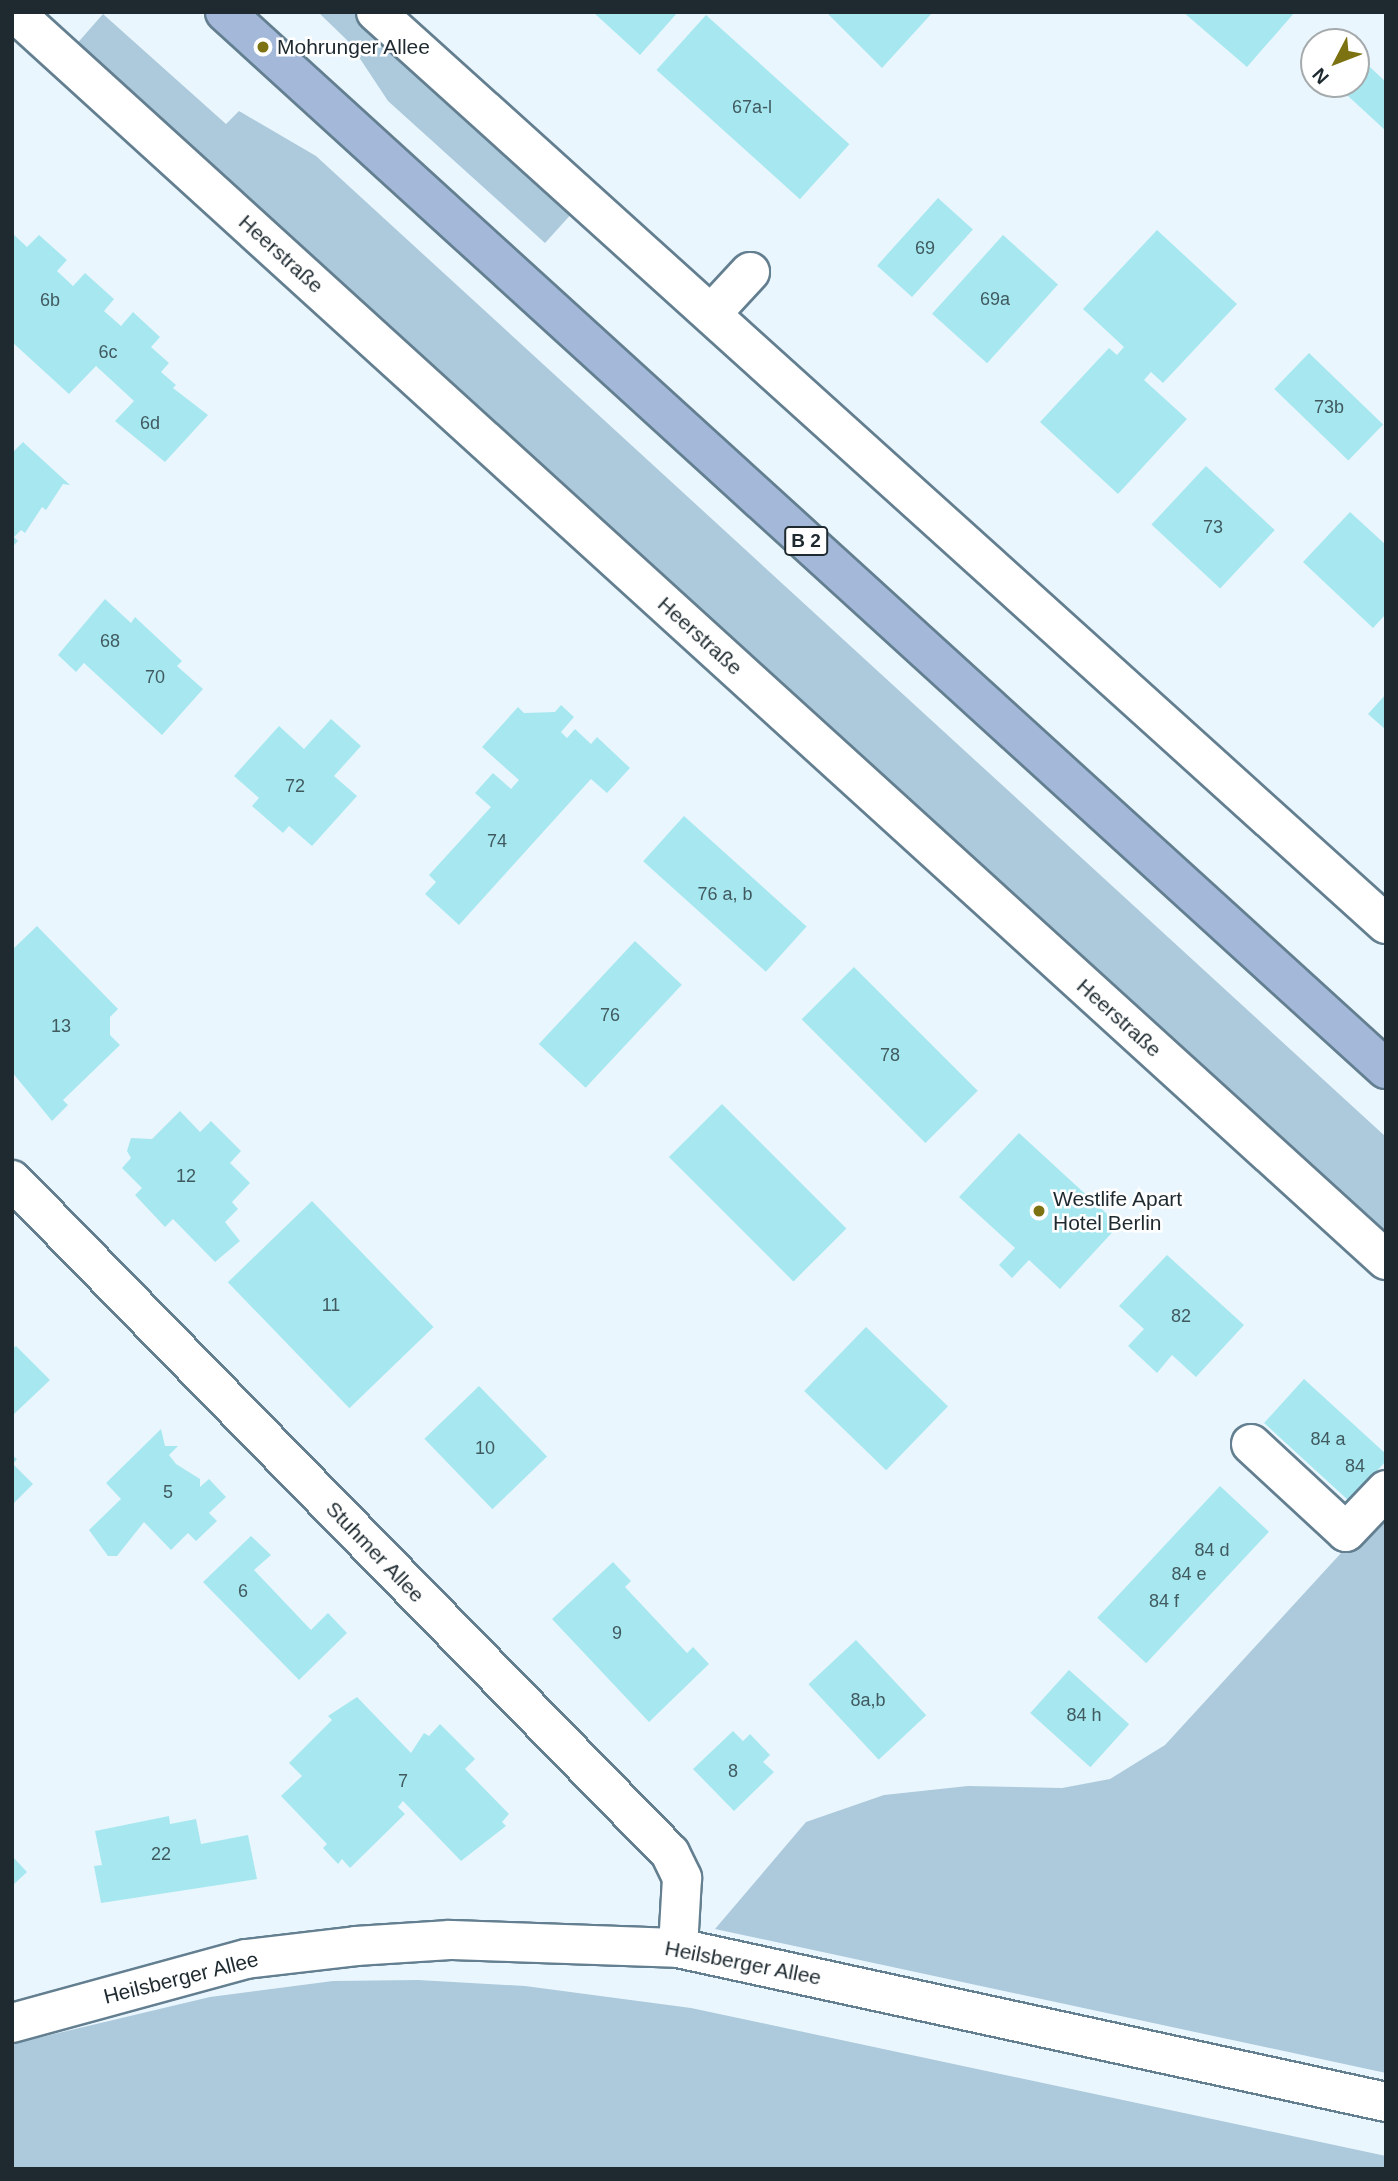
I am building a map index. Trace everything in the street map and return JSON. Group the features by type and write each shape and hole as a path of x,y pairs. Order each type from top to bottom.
{"main road":[{"name":"B 2","path":"225,12 1386,1069"}],"street":[{"path":"376,12 1386,924"},
{"name":"Heerstraße","path":"23,23 1386,1260"},
{"path":"712,313 750,272"},
{"name":"Stuhmer Allee","path":"12,1180 670,1853 682,1878 678,1948"},
{"path":"1251,1444 1346,1532 1386,1490"},
{"name":"Heilsberger Allee","path":"12,2023 246,1959 356,1946 450,1940 678,1948 1386,2102"}],"shaded area":[{"path":"318,12 355,12 574,211 545,243 388,101 349,42"},
{"path":"103,14 226,124 239,111 316,156 1386,1137 1386,1238 74,47"},
{"path":"1386,1504 1386,2073 715,1929 806,1822 884,1795 968,1786 1062,1788 1110,1779 1165,1745"},
{"path":"418,1980 525,1986 691,2008 1386,2156 1386,2169 12,2169 12,2044 210,1997 333,1981"}],"building":[{"path":"593,12 678,12 640,55"},
{"path":"826,12 933,12 882,68"},
{"path":"1183,12 1295,12 1247,67"},
{"path":"706,15 849,144 800,199 656,70"},
{"path":"1370,67 1386,82 1386,131 1350,98 1370,98"},
{"path":"938,198 973,229 912,297 877,266"},
{"path":"1157,230 1237,304 1163,383 1151,372 1144,380 1187,419 1118,494 1040,422 1109,348 1117,355 1124,347 1083,309"},
{"path":"12,233 27,247 39,235 67,260 57,271 73,286 85,273 114,299 104,311 121,326 133,312 160,337 151,347 169,363 161,372 176,385 173,388 208,415 165,462 115,421 134,401 96,366 69,394 12,342"},
{"path":"1003,235 1058,285 987,363 932,314"},
{"path":"1309,353 1383,425 1348,461 1274,389"},
{"path":"23,442 70,485 63,484 46,510 42,507 25,533 21,530 14,537 18,541 12,547 12,453"},
{"path":"1206,466 1275,530 1220,589 1151,525"},
{"path":"1350,512 1386,545 1386,614 1373,628 1303,562"},
{"path":"105,599 131,623 135,617 182,661 177,666 203,689 162,735 84,663 76,672 58,655"},
{"path":"1386,694 1386,730 1368,714"},
{"path":"561,705 574,717 561,732 567,738 575,729 591,744 597,737 630,768 607,793 591,779 459,925 425,894 436,882 429,875 491,807 475,793 493,773 511,789 519,780 482,747 518,707 524,713 555,712"},
{"path":"331,719 361,746 334,776 357,796 312,846 289,826 283,833 252,806 259,798 234,776 279,726 304,749"},
{"path":"684,816 807,926 766,972 643,861"},
{"path":"37,926 118,1009 110,1017 110,1035 120,1045 63,1100 68,1105 52,1121 12,1072 12,950"},
{"path":"635,941 682,985 586,1088 539,1044"},
{"path":"854,967 978,1091 925,1143 802,1019"},
{"path":"722,1104 846,1228 793,1281 669,1157"},
{"path":"180,1111 200,1132 211,1121 241,1151 230,1163 250,1183 232,1202 238,1209 225,1222 240,1241 215,1262 173,1219 165,1227 135,1195 142,1188 122,1168 131,1158 127,1151 131,1138 152,1139"},
{"name":"Westlife Apart Hotel Berlin","path":"1019,1133 1119,1225 1060,1289 1029,1260 1012,1278 999,1265 1015,1248 959,1197"},
{"path":"312,1201 434,1327 349,1408 228,1282"},
{"path":"1167,1255 1244,1325 1196,1377 1172,1355 1157,1373 1128,1346 1144,1329 1119,1306"},
{"path":"866,1327 948,1406 886,1470 804,1391"},
{"path":"16,1346 50,1380 12,1416 12,1349"},
{"path":"1304,1379 1386,1454 1386,1461 1349,1501 1264,1423"},
{"path":"479,1386 547,1456 492,1509 424,1439"},
{"path":"161,1429 165,1446 178,1446 169,1455 176,1464 200,1479 200,1487 209,1479 226,1497 209,1513 217,1521 196,1541 188,1533 171,1550 144,1522 117,1556 108,1556 89,1530 121,1499 106,1483"},
{"path":"12,1455 17,1459 13,1464 33,1484 12,1505"},
{"path":"1220,1486 1269,1532 1146,1663 1097,1618"},
{"path":"251,1536 271,1555 254,1570 311,1630 328,1613 347,1633 299,1680 203,1582"},
{"path":"613,1562 631,1581 625,1587 687,1653 693,1647 709,1664 649,1722 552,1619"},
{"path":"856,1640 926,1715 879,1760 808,1684"},
{"path":"1069,1670 1129,1724 1090,1767 1030,1713"},
{"path":"357,1697 411,1753 424,1733 429,1736 440,1724 475,1759 465,1769 509,1814 502,1822 506,1826 461,1861 403,1801 398,1807 405,1814 350,1868 342,1859 338,1864 323,1848 327,1844 281,1796 302,1776 289,1763 332,1720 328,1716"},
{"path":"733,1731 743,1741 750,1734 770,1755 763,1762 774,1772 734,1811 693,1769"},
{"path":"169,1816 170,1824 196,1819 201,1844 248,1835 257,1879 101,1903 94,1866 102,1865 95,1831"},
{"path":"12,1856 27,1872 12,1886"}],"place":[{"name":"Mohrunger Allee","path":"263,47"},
{"name":"Westlife Apart Hotel Berlin","path":"1039,1211"}]}
